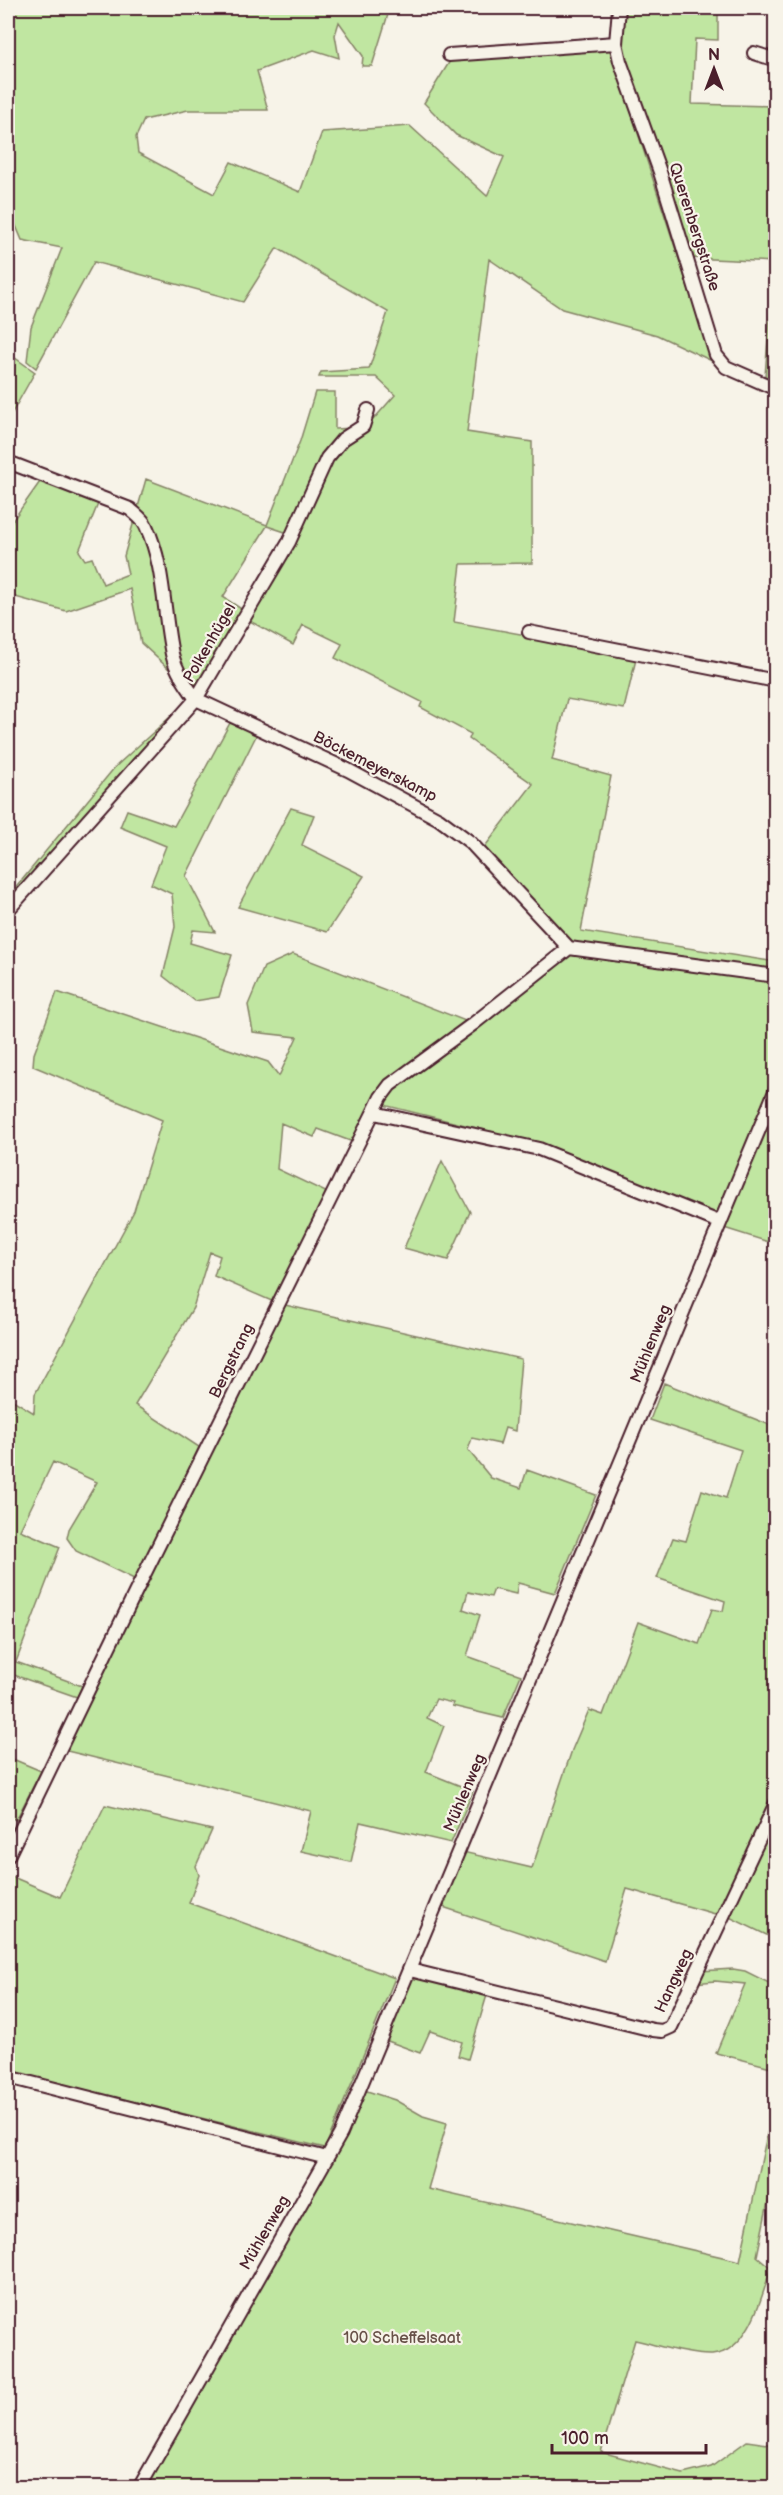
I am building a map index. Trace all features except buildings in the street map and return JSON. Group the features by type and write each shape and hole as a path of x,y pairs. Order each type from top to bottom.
{"street":[{"name":"Querenbergstraße","path":"619,8 616,43 620,61 680,235 716,356 726,367 776,389"},
{"path":"449,55 616,43"},
{"path":"754,53 776,60"},
{"name":"Polkenhügel","path":"8,462 130,509 145,524 155,552 173,656 183,682 196,699 289,542 327,458 343,440 363,426 368,410"},
{"path":"529,632 776,681"},
{"path":"8,910 196,699"},
{"name":"Böckemeyerskamp","path":"196,699 348,770 439,819 470,842 569,948"},
{"path":"569,948 776,976"},
{"name":"Bergstrang","path":"8,1856 135,1593 381,1097 390,1085 473,1024 569,948"},
{"name":"Mühlenweg","path":"139,2487 341,2133 776,1089"},
{"path":"374,1113 539,1149 719,1222"},
{"name":"Hangweg","path":"410,1970 653,2030 662,2031 671,2027 776,1803"},
{"path":"8,2077 327,2158"}],"green space":[{"path":"8,8 390,8 372,66 362,66 363,56 339,22 335,35 339,58 314,50 257,71 268,110 188,110 144,120 136,137 138,153 214,194 231,162 300,192 322,132 410,126 487,196 504,157 456,135 424,103 450,61 611,50 712,361 657,335 562,309 489,259 467,432 532,442 532,563 461,564 454,622 637,655 624,709 567,699 552,760 611,776 581,931 776,962 775,1073 718,1218 546,1145 372,1102 353,1142 318,1129 314,1137 281,1123 277,1169 330,1194 274,1302 214,1276 220,1256 210,1252 193,1308 135,1405 199,1447 136,1580 76,1551 67,1538 69,1529 97,1482 53,1462 20,1530 60,1547 16,1662 82,1686 77,1697 8,1673 8,1397 34,1413 35,1394 134,1211 162,1120 33,1066 34,1054 57,992 268,1062 279,1076 297,1037 253,1032 248,1005 264,967 293,954 473,1024 567,945 483,849 533,784 469,739 471,734 420,707 422,702 335,658 342,644 303,625 293,645 248,620 294,535 267,526 223,597 246,612 196,694 141,643 130,589 66,611 8,595 8,527 42,479 100,499 79,551 85,560 92,558 103,584 128,574 124,556 146,479 267,525 300,441 315,392 335,392 335,429 353,428 329,460 344,443 365,429 395,395 376,377 319,377 321,372 369,369 388,312 277,248 243,302 94,262 36,368 27,361 31,327 62,248 22,240 8,207"},
{"path":"625,8 718,8 718,40 695,39 692,104 775,106 775,381 765,376 774,262 690,258 625,60 622,42"},
{"path":"8,353 35,372 8,420"},
{"path":"170,717 175,719 8,907 8,897 115,767"},
{"path":"230,723 257,734 186,876 215,932 193,930 190,943 232,955 219,997 195,1001 163,976 175,927 172,894 151,884 166,846 120,827 127,810 174,826"},
{"path":"291,808 314,815 302,845 364,876 327,932 238,907"},
{"path":"775,1101 775,1244 724,1228"},
{"path":"442,1161 470,1212 448,1260 404,1248"},
{"path":"285,1305 521,1359 515,1431 505,1428 500,1444 472,1438 468,1450 491,1478 521,1488 527,1470 596,1495 555,1593 518,1583 516,1594 494,1589 491,1597 468,1592 463,1609 480,1615 467,1656 521,1675 503,1718 452,1706 453,1703 436,1699 427,1718 444,1726 426,1772 473,1791 451,1843 360,1822 351,1862 301,1851 311,1811 63,1750 209,1449"},
{"path":"664,1383 775,1427 775,1796 719,1915 627,1889 605,1961 440,1906 463,1852 532,1868 572,1750 589,1710 603,1715 638,1622 699,1644 712,1609 723,1611 725,1601 657,1578 673,1538 686,1541 702,1490 726,1498 741,1450 650,1420"},
{"path":"8,1757 41,1771 16,1820 8,1816"},
{"path":"105,1805 212,1830 196,1866 199,1875 189,1903 395,1978 325,2148 8,2071 8,1875 60,1897"},
{"path":"775,1810 775,1939 725,1915"},
{"path":"733,1969 745,1971 775,1986 775,2068 716,2053 745,1984 715,1981 695,1983 700,1971"},
{"path":"413,1977 487,1995 468,2059 458,2056 462,2042 430,2031 420,2053 385,2040"},
{"name":"100 Scheffelsaat","path":"364,2090 395,2100 423,2116 447,2123 428,2189 740,2261 775,2097 775,2168 757,2256 771,2268 752,2321 736,2344 725,2352 712,2355 684,2352 635,2340 601,2452 683,2474 711,2467 747,2441 775,2445 775,2487 145,2488"}]}
